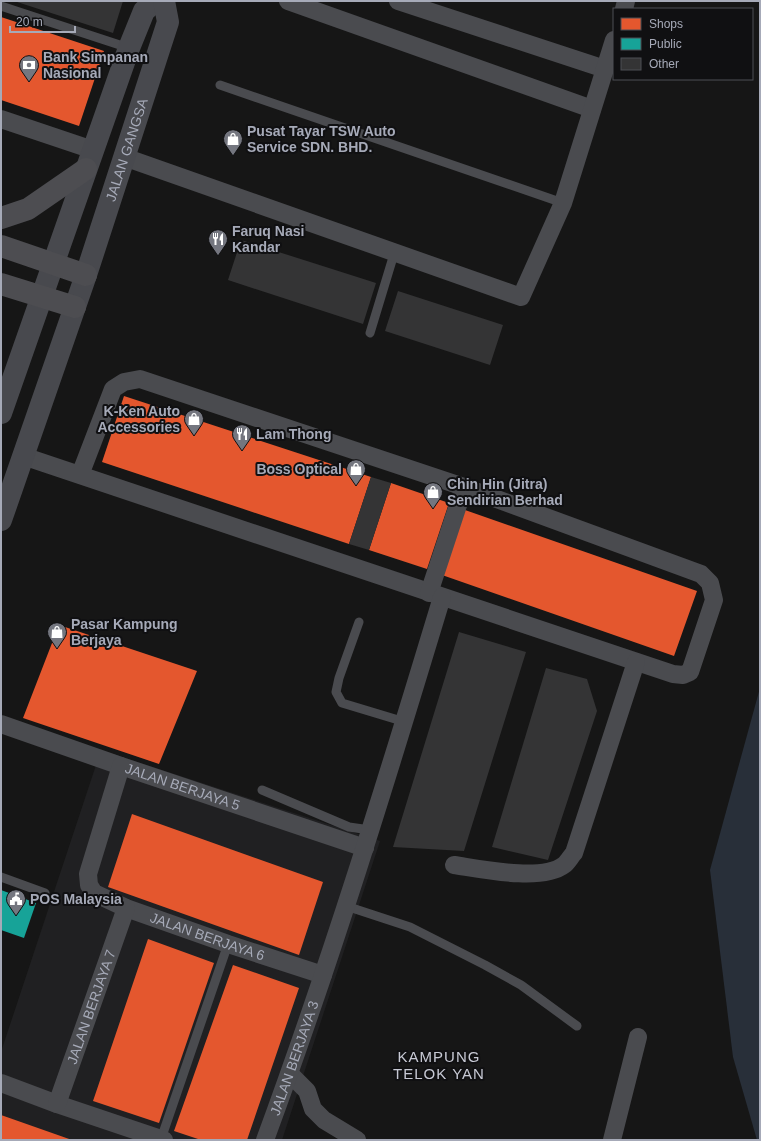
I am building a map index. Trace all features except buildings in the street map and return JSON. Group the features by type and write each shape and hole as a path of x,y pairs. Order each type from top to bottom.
{"main road":[{"name":"JALAN GANGSA","path":"1,413 129,48 144,12 155,1"},
{"name":"JALAN GANGSA","path":"1,520 86,275 168,22 164,1"},
{"path":"1,218 28,209 90,159"},
{"path":"1,246 86,275"},
{"path":"1,284 75,307"}],"street":[{"path":"288,1 592,109"},
{"path":"398,1 605,69"},
{"path":"124,157 521,298 563,203 613,43"},
{"path":"1,119 90,159"},
{"path":"23,456 673,674 683,675 690,672 714,600 710,583 701,574 464,487 140,379 124,382 113,389 80,475"},
{"name":"JALAN BERJAYA 3","path":"265,1140 290,1074 405,722 464,487"},
{"path":"454,865 530,874 549,872 564,865 574,853 636,662"},
{"name":"JALAN BERJAYA 5","path":"1,724 365,848"},
{"name":"JALAN BERJAYA 6","path":"121,766 88,874 88,885 94,893 126,908 228,944 323,975"},
{"name":"JALAN BERJAYA 7","path":"57,1104 126,908"},
{"path":"612,1140 638,1037"},
{"path":"290,1074 307,1091 313,1109 324,1120 357,1140"},
{"path":"1,1083 57,1104 163,1140"}],"lane":[{"path":"1,6 129,48"},
{"path":"220,85 563,203"},
{"path":"370,332 394,254"},
{"path":"359,622 339,678 336,692 342,703 405,722"},
{"path":"262,790 344,824 370,830"},
{"path":"1,877 45,892"},
{"path":"346,906 410,928 485,965 522,985 577,1026"},
{"path":"163,1140 228,944"}],"shaded area":[{"path":"760,688 760,1140 757,1140 733,1057 710,870"},
{"path":"101,750 380,841 282,1140 1,1140 1,1052"}],"place":[{"name":"Bank Simpanan Nasional","path":"29,82"},
{"name":"Pusat Tayar TSW Auto Service SDN. BHD.","path":"233,156"},
{"name":"Faruq Nasi Kandar","path":"218,256"},
{"name":"K-Ken Auto Accessories","path":"194,436"},
{"name":"Lam Thong","path":"242,451"},
{"name":"Boss Optical","path":"356,486"},
{"name":"Chin Hin (Jitra) Sendirian Berhad","path":"433,509"},
{"name":"Pasar Kampung Berjaya","path":"57,649"},
{"name":"POS Malaysia","path":"16,916"}],"district":[{"name":"KAMPUNG TELOK YAN","path":"439,1064"}]}
